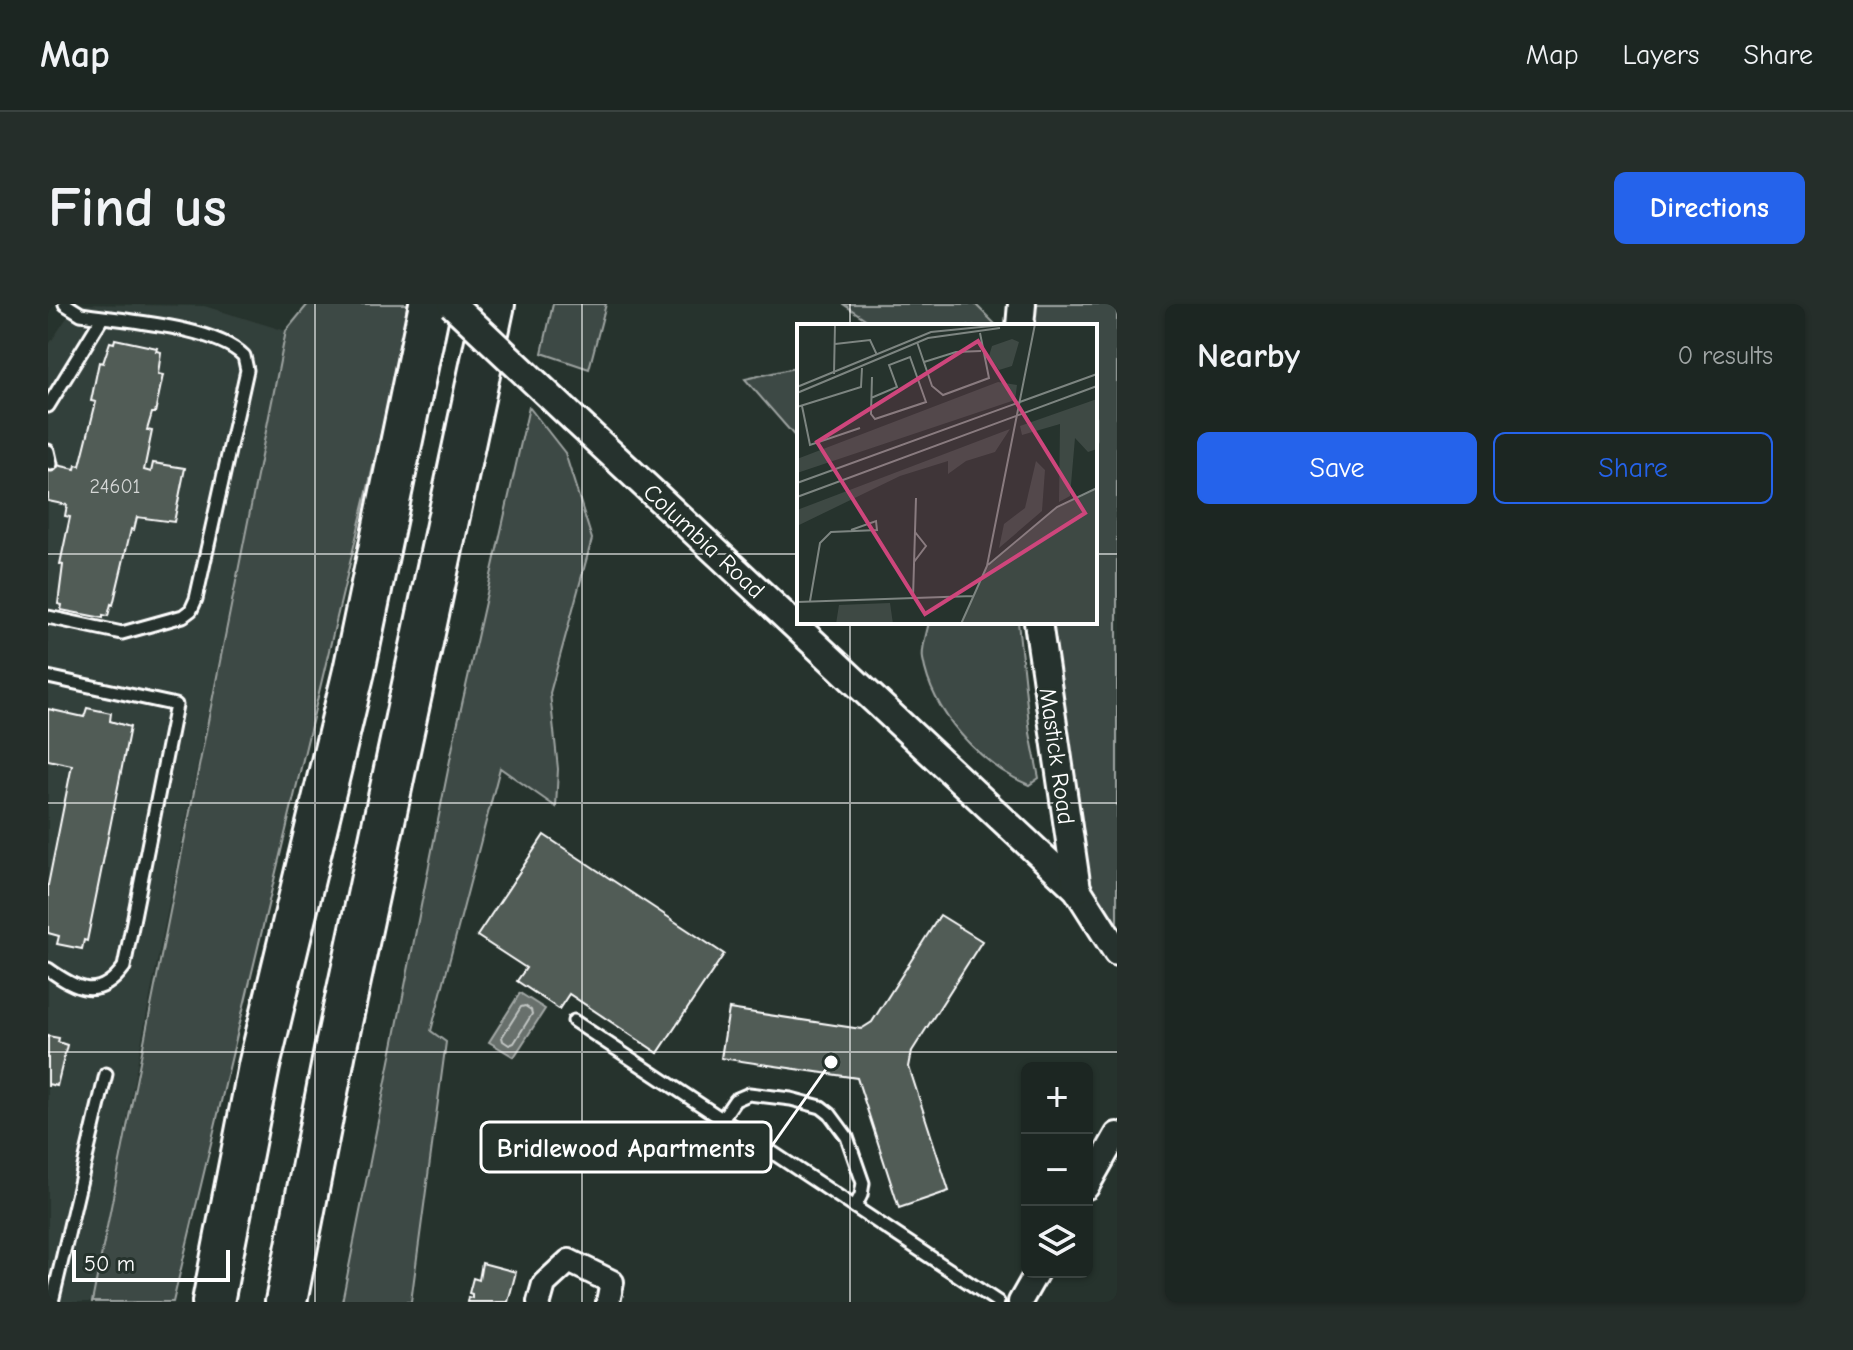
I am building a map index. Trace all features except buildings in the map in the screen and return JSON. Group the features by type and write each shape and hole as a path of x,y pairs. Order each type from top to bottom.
{"highway":[{"path":"213,1302 259,1066 354,671 430,304"},
{"path":"286,1302 335,1051 494,304"}],"street":[{"name":"Columbia Road","path":"452,304 1077,889 1117,952"},
{"path":"1020,324 1022,304"},
{"name":"Mastick Road","path":"1038,624 1077,889"},
{"path":"1093,1176 1117,1134"},
{"path":"539,1302 544,1284 569,1261 612,1282 608,1302"},
{"path":"1020,1302 1034,1278"}],"lane":[{"path":"48,617 122,633 163,623 191,610 247,370 244,356 228,342 207,335 81,314 65,304"},
{"path":"48,406 102,318"},
{"path":"48,451 51,464"},
{"path":"48,677 176,705 124,967 98,989 74,987 48,969"},
{"path":"574,1021 998,1302"},
{"path":"52,1302 106,1074"},
{"path":"722,1119 735,1100 749,1094 791,1099 821,1107 836,1120 847,1137 863,1183 855,1207"}],"shaded area":[{"path":"76,304 204,306 286,331 149,1002 92,1302 48,1302 48,346"},
{"path":"308,304 412,304 173,1302 92,1302 286,331"},
{"path":"553,304 606,304 589,369 542,353"},
{"path":"843,304 975,304 995,324 873,324"},
{"path":"1028,304 1117,304 1117,955 1084,901 1045,624 1097,624 1097,324 1026,324"},
{"path":"797,367 797,439 745,379"},
{"path":"529,407 565,453 592,539 550,693 558,769 556,807 500,768 431,1031 446,1042 411,1302 342,1302 455,735"},
{"path":"928,624 1018,624 1030,733 1039,778 1029,785 1011,776 961,735 937,699 928,679 923,645"}],"water":[{"path":"520,993 545,1009 514,1057 489,1042"}],"place":[{"name":"Bridlewood Apartments","path":"831,1062"}]}
